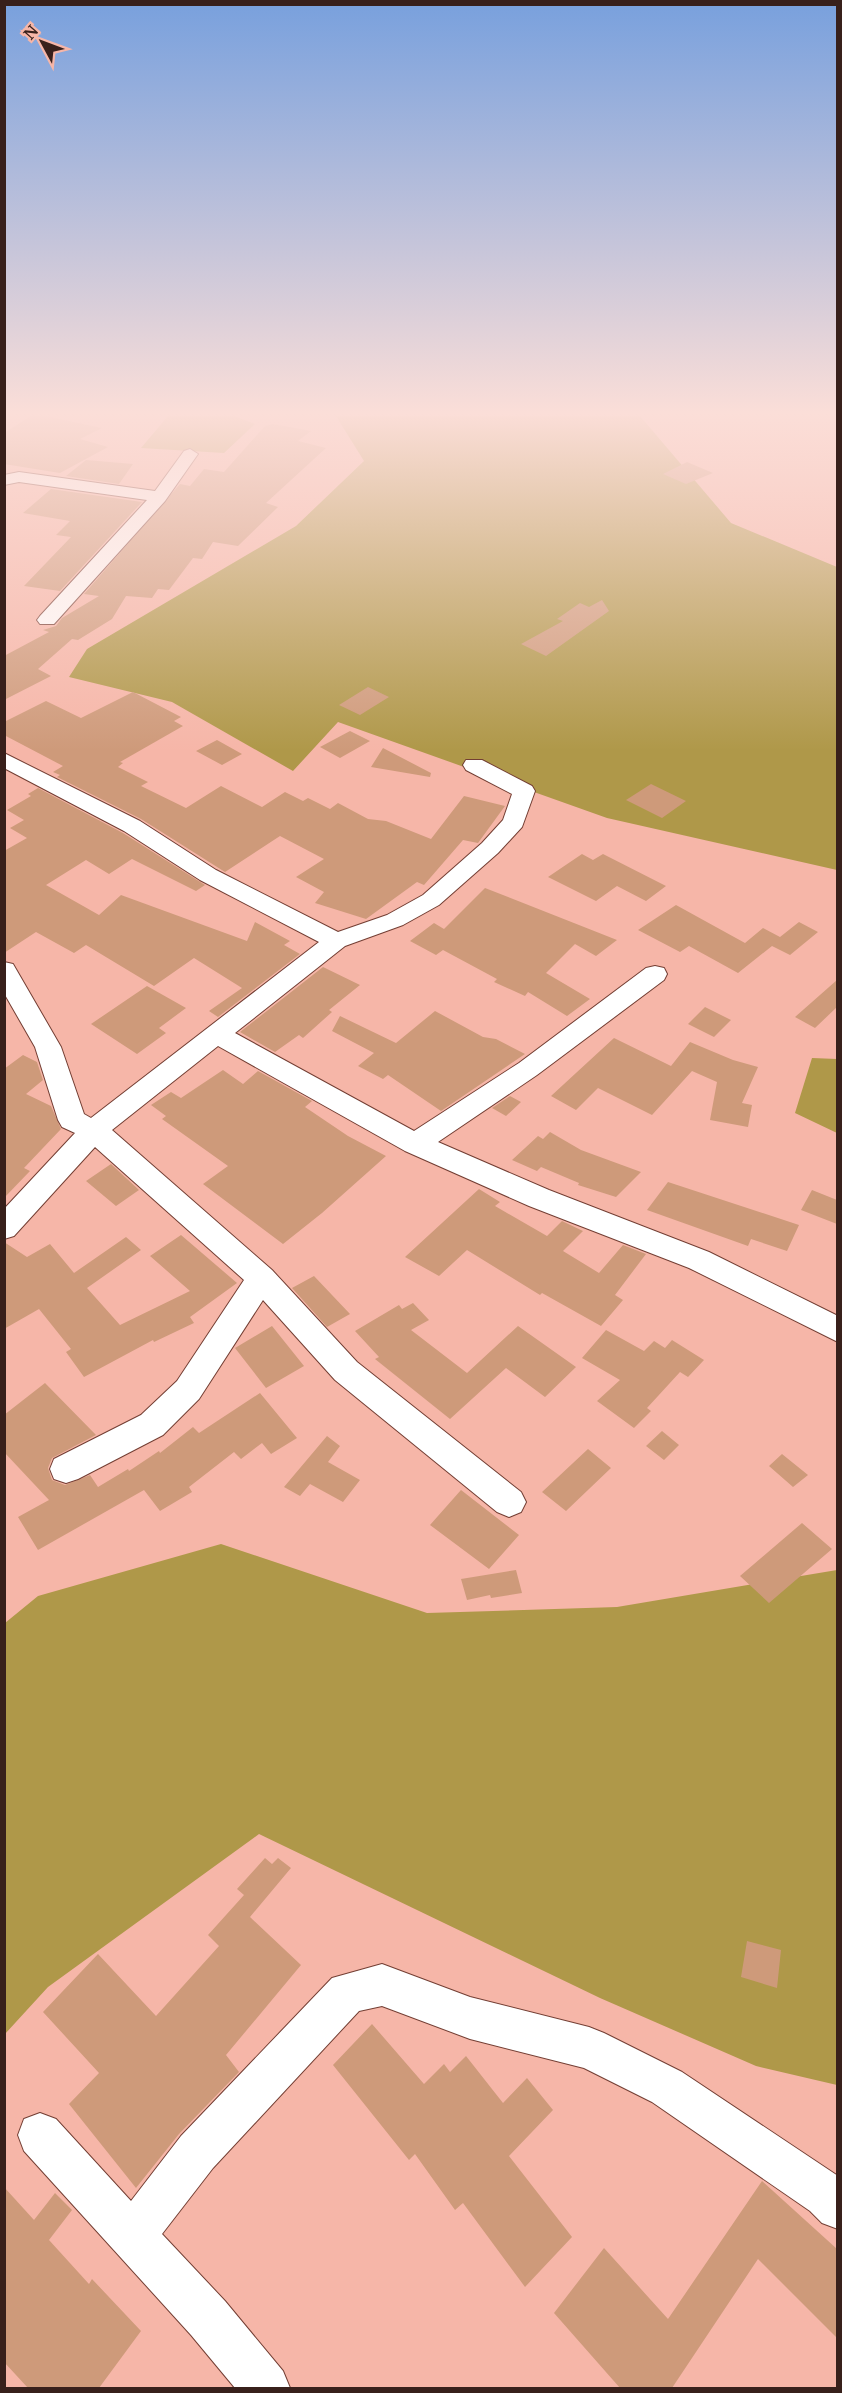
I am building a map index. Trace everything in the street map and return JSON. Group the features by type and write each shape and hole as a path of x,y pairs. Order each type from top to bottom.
{"street":[{"path":"47,620 131,528"},
{"path":"6,762 132,826 208,875 336,941"},
{"path":"4,1228 94,1130 219,1035 336,941 395,920 431,900 490,848 514,822 524,791 474,765"},
{"path":"4,970 48,1047 72,1120 94,1130 261,1278 346,1371 509,1502"},
{"path":"415,1144 528,1069 655,974"},
{"path":"219,1035 415,1144 539,1198 699,1260 837,1330"},
{"path":"66,1469 152,1425 188,1390 261,1278"},
{"path":"132,2237 197,2152 339,2001 347,1993 382,1985 470,2018 589,2048 667,2087 826,2195 837,2207"},
{"path":"40,2135 208,2318 266,2388"}],"shaded area":[{"path":"293,528 742,528 837,567 837,870 607,818 338,722 293,771 172,702 69,677 87,649"},
{"path":"812,1058 837,1059 837,1133 795,1113"},
{"path":"221,1544 427,1613 617,1607 837,1570 837,2085 756,2066 600,1998 259,1834 48,1987 5,2034 5,1623 38,1596"}],"building":[{"path":"63,528 118,528 60,591 24,586 71,537 56,535"},
{"path":"142,528 257,528 238,546 213,542 202,559 193,558 169,590 158,589 152,598 126,596 112,619 78,640 72,639 38,669 51,676 4,700 4,656 49,632 43,630 56,626 62,618 99,596 84,594"},
{"path":"602,600 609,611 546,656 521,644 563,621 557,619 580,603 589,607"},
{"path":"368,687 389,697 360,715 339,705"},
{"path":"133,692 181,717 174,721 183,726 120,762 123,763 118,767 148,782 141,786 186,808 221,786 262,807 285,792 303,801 308,798 330,809 338,803 368,819 386,821 431,839 464,796 505,806 478,843 463,840 424,885 417,882 366,919 315,903 324,892 296,877 324,859 280,836 225,872 141,819 57,777 60,775 53,772 63,766 4,735 4,722 46,701 81,718"},
{"path":"350,731 370,741 340,758 320,747"},
{"path":"217,740 242,754 222,765 196,751"},
{"path":"383,748 431,773 430,777 371,767"},
{"path":"651,784 686,801 662,818 626,800"},
{"path":"38,788 123,833 205,885 196,891 132,859 109,874 86,860 46,885 99,915 121,895 247,941 255,922 290,941 284,945 300,954 218,1017 209,1011 242,988 194,958 154,986 86,945 74,953 36,932 4,953 4,851 27,838 10,828 24,820 7,810 31,796 28,794"},
{"path":"582,854 593,860 603,854 666,886 646,901 617,886 596,901 548,877"},
{"path":"485,888 617,940 596,956 575,944 546,973 590,999 567,1016 528,992 525,996 494,982 497,979 443,950 436,955 410,941 434,923 444,929"},
{"path":"676,905 745,943 763,928 780,937 799,922 818,932 790,955 772,946 738,973 689,946 680,952 638,930"},
{"path":"323,967 360,985 329,1010 332,1012 303,1038 299,1035 275,1052 240,1032"},
{"path":"837,980 837,1007 815,1028 795,1017"},
{"path":"147,986 186,1008 159,1028 166,1033 137,1054 91,1024"},
{"path":"705,1007 731,1020 714,1037 688,1024"},
{"path":"435,1011 483,1037 496,1039 525,1054 441,1111 388,1075 383,1079 358,1066 374,1053 332,1031 340,1016 396,1043"},
{"path":"614,1038 671,1066 690,1042 733,1060 758,1067 742,1103 752,1105 748,1127 710,1120 717,1082 692,1071 652,1115 598,1088 576,1110 551,1096"},
{"path":"23,1055 37,1062 43,1080 26,1094 51,1106 61,1129 24,1168 30,1171 4,1198 4,1069"},
{"path":"223,1070 243,1084 258,1071 312,1101 305,1107 348,1136 386,1156 283,1244 203,1184 228,1166 162,1119 166,1116 151,1105 171,1092 181,1098"},
{"path":"510,1096 521,1102 506,1116 492,1108"},
{"path":"550,1132 581,1150 641,1172 616,1197 578,1185 579,1183 541,1167 537,1171 512,1160 538,1136 543,1139"},
{"path":"111,1164 139,1190 116,1206 86,1181"},
{"path":"668,1182 799,1225 787,1251 751,1239 748,1246 647,1210"},
{"path":"479,1189 500,1202 495,1206 547,1236 562,1221 583,1231 563,1251 599,1273 623,1245 646,1254 615,1295 623,1300 601,1326 542,1293 540,1295 467,1250 439,1276 405,1257"},
{"path":"812,1190 837,1200 837,1224 801,1210"},
{"path":"181,1235 237,1283 190,1317 194,1323 154,1342 153,1340 84,1377 66,1352 71,1349 39,1309 4,1329 4,1242 27,1257 50,1244 74,1273 126,1237 141,1250 87,1288 120,1325 190,1291 150,1256"},
{"path":"314,1276 350,1314 327,1327 292,1288"},
{"path":"413,1303 429,1320 411,1330 467,1373 518,1326 576,1367 545,1397 506,1368 450,1419 375,1359 379,1357 355,1331 399,1305 402,1309"},
{"path":"272,1326 304,1366 266,1388 235,1348"},
{"path":"606,1330 644,1351 654,1341 665,1348 672,1340 704,1360 688,1377 680,1372 647,1408 651,1411 634,1428 597,1401 620,1380 582,1358"},
{"path":"45,1383 96,1435 52,1458 48,1468 52,1480 65,1485 90,1475 98,1487 128,1469 129,1471 159,1451 160,1453 193,1427 199,1433 260,1393 297,1438 271,1454 262,1443 241,1459 234,1452 189,1487 192,1492 160,1511 144,1490 38,1550 18,1517 49,1500 4,1452 4,1415"},
{"path":"662,1431 679,1445 664,1460 646,1446"},
{"path":"327,1436 340,1446 328,1462 360,1480 343,1502 310,1484 300,1496 284,1487"},
{"path":"588,1449 611,1468 566,1511 542,1492"},
{"path":"782,1454 808,1475 793,1487 769,1466"},
{"path":"461,1490 519,1535 489,1569 430,1525"},
{"path":"802,1523 832,1549 769,1603 740,1576"},
{"path":"516,1570 522,1593 491,1598 490,1595 467,1600 461,1579"},
{"path":"265,1858 272,1864 278,1858 291,1868 250,1917 301,1965 226,2055 239,2072 179,2134 136,2188 69,2104 99,2073 43,2012 98,1954 156,2016 219,1946 208,1935 244,1895 237,1889"},
{"path":"747,1941 781,1950 777,1988 741,1977"},
{"path":"372,2024 424,2084 444,2064 450,2072 466,2056 503,2103 527,2078 553,2110 509,2156 572,2237 525,2287 463,2203 455,2210 415,2154 409,2160 333,2065"},
{"path":"762,2181 837,2249 837,2338 758,2259 672,2388 620,2388 554,2313 604,2248 668,2319"},
{"path":"4,2187 34,2220 55,2193 72,2210 49,2240 89,2284 92,2279 141,2331 99,2388 28,2388 4,2362"}]}
